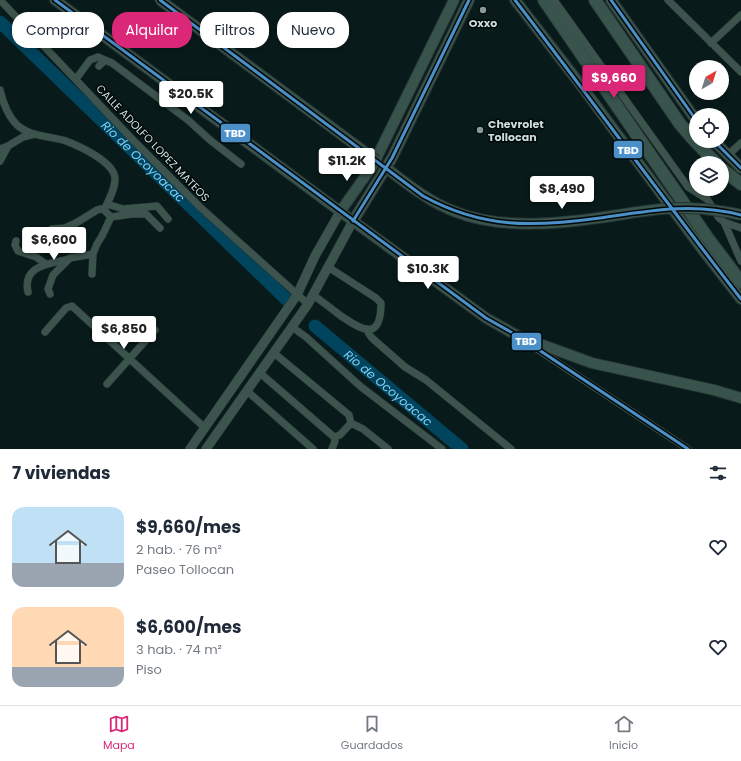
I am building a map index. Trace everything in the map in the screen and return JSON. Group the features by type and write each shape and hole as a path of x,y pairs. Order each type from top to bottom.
{"highway":[{"path":"544,0 707,237 741,282"},
{"path":"595,0 680,124 709,156"},
{"path":"729,175 741,184"}],"main road":[{"path":"54,0 486,318 518,336 592,363 714,390 741,398"},
{"path":"160,0 423,196 456,212 493,222 526,224 568,221 618,215 636,211 675,208 699,208 741,215"},
{"path":"340,212 373,165 454,0"},
{"path":"353,221 392,158 469,0"},
{"path":"515,0 584,89 702,249 741,299"},
{"path":"612,0 689,110"},
{"path":"722,148 741,168"}],"street":[{"name":"CALLE ADOLFO LOPEZ MATEOS","path":"0,0 133,140 201,208 308,304"},
{"path":"554,0 688,187 707,199 724,222 741,261"},
{"path":"668,0 741,72"},
{"path":"711,43 741,15"},
{"path":"76,79 90,60 98,57 102,63 112,63 188,120 210,140 241,164"},
{"path":"0,90 3,103 10,116 18,126 35,134 65,141 84,149 106,163 112,169 116,177 113,191 106,207"},
{"path":"0,149 23,137 35,134"},
{"path":"728,154 741,142"},
{"path":"0,161 8,146"},
{"path":"52,229 66,228 97,210 106,207 123,209 156,206 168,219"},
{"path":"106,207 111,217"},
{"path":"190,449 297,295 315,256 340,212"},
{"path":"111,217 146,214 160,228"},
{"path":"92,274 93,254 111,217"},
{"path":"206,449 308,304 353,221"},
{"path":"724,222 741,228"},
{"path":"16,241 15,245 18,251 36,257 46,264"},
{"path":"28,292 28,279 32,272 38,267 70,258 93,254"},
{"path":"50,294 48,289 53,275 70,258"},
{"path":"313,295 358,327 368,329 375,328 380,321 381,303 376,298 328,266"},
{"path":"45,332 66,308 72,306 205,428"},
{"path":"292,327 306,337 360,386 442,449"},
{"path":"368,329 372,338 400,362 426,380 511,449"},
{"path":"107,384 155,330"},
{"path":"518,336 688,449"},
{"path":"274,353 349,415 350,423 340,435 334,436"},
{"path":"260,373 334,436 335,441 332,449"},
{"path":"247,391 313,449"},
{"path":"350,423 363,429 388,449"}],"shaded area":[{"path":"141,316 153,327 146,335 133,324"}],"waterway":[{"name":"Rio de Ocoyoacac","path":"0,22 287,300"},
{"name":"Rio de Ocoyoacac","path":"315,326 462,449"}],"transit line":[{"name":"TBD","path":"55,0 486,318 518,336 688,449"},
{"name":"TBD","path":"160,0 423,196 445,207 467,215 488,220 531,224 576,221 688,208 723,211 741,215"},
{"name":"TBD","path":"353,221 392,158 469,0"},
{"name":"TBD","path":"515,0 741,299"},
{"name":"TBD","path":"611,0 689,110"},
{"name":"TBD","path":"721,148 741,168"}],"place":[{"name":"Oxxo","path":"483,10"},
{"name":"Chevrolet Tollocan","path":"480,130"}]}
